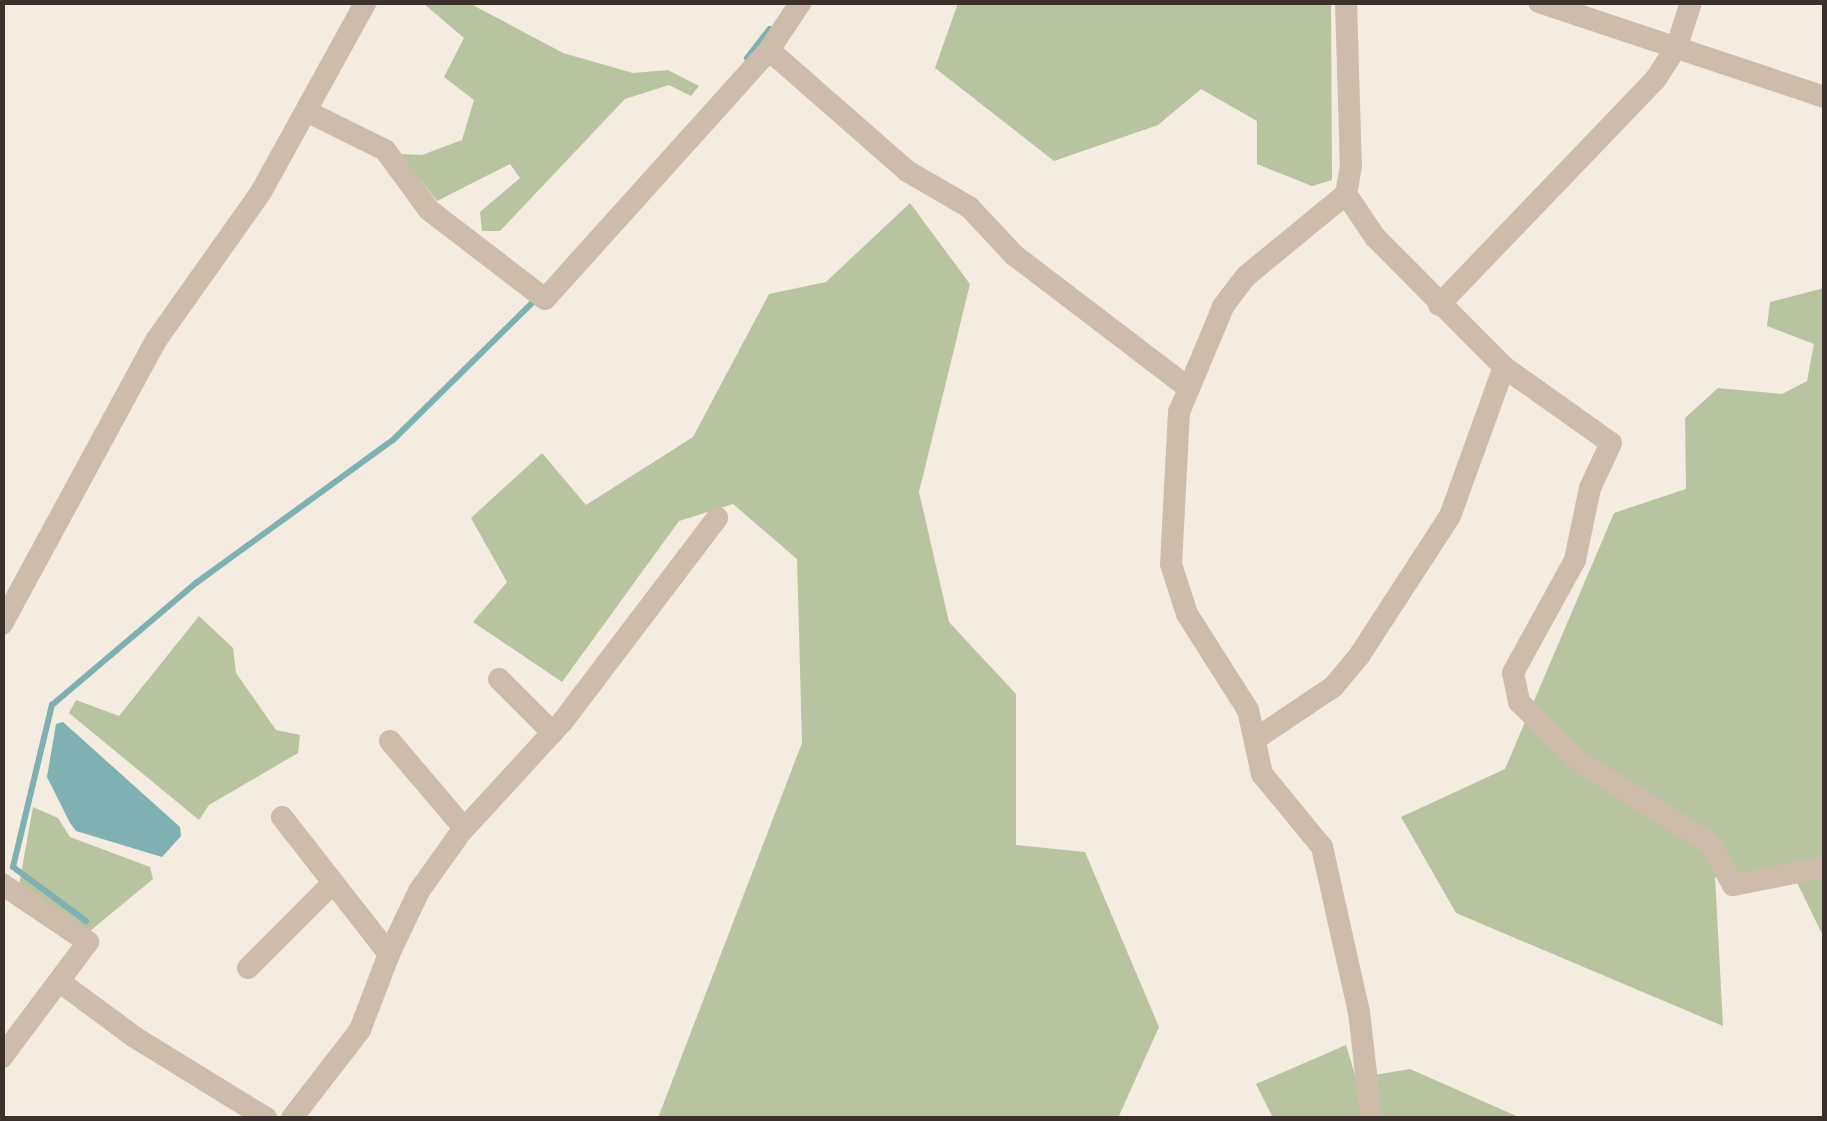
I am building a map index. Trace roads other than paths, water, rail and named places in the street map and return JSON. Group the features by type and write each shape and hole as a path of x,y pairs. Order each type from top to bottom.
{"street":[{"path":"2,624 156,339 261,192 366,2"},
{"path":"306,112 384,150 429,210 545,299 769,50 801,2"},
{"path":"1346,2 1342,30 1351,166 1346,194 1246,276 1222,307 1186,386 1178,412 1172,583 1248,710 1262,774 1314,831 1328,865 1359,1012 1371,1118"},
{"path":"1538,2 1824,96"},
{"path":"1438,305 1655,80 1677,46 1691,2"},
{"path":"769,50 908,171 969,207 1014,255 1186,386"},
{"path":"1346,194 1375,237 1438,305 1504,366 1611,443 1590,488 1575,560 1513,673 1519,702 1581,763 1710,843 1734,885 1824,867"},
{"path":"1257,738 1332,687 1359,656 1450,516 1504,366"},
{"path":"292,1118 360,1030 419,891 464,828 552,733 717,518"},
{"path":"498,679 552,733"},
{"path":"390,741 464,828"},
{"path":"282,817 389,954"},
{"path":"248,968 333,882"},
{"path":"2,884 88,942 2,1057"},
{"path":"60,982 136,1038 266,1118"}],"water":[{"path":"63,722 180,827 181,836 162,857 76,831 70,823 47,777 56,724"}],"waterway":[{"path":"747,58 770,29"},
{"path":"86,921 13,867 52,705 196,583 393,440 538,297"}]}
